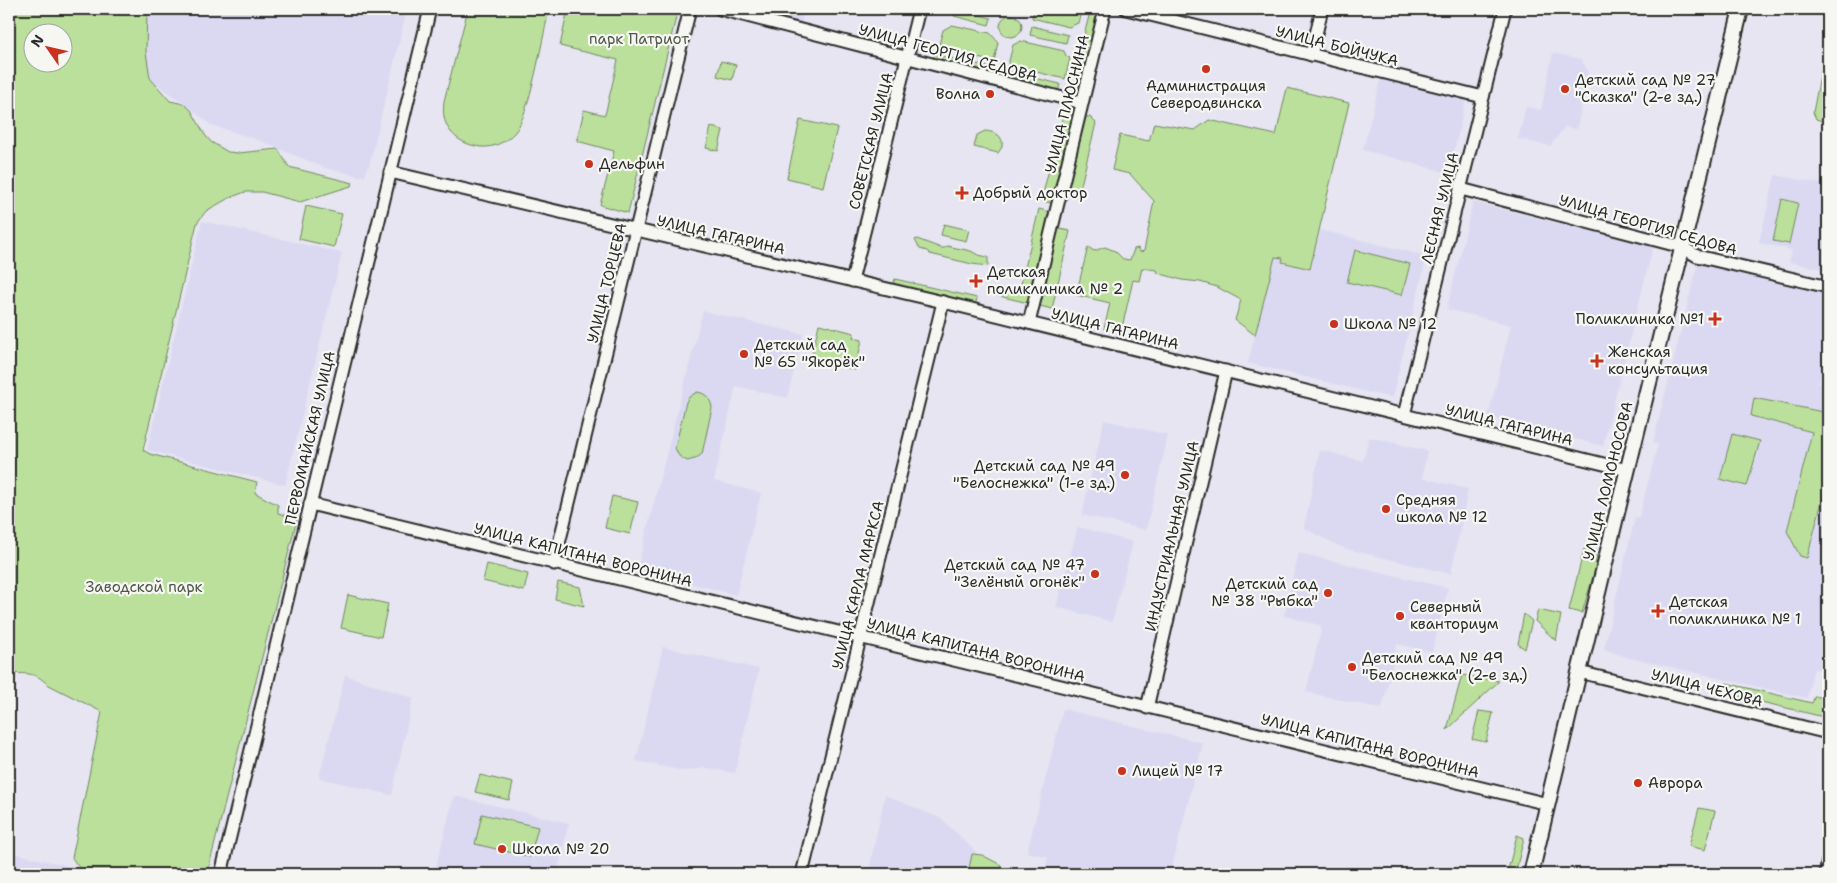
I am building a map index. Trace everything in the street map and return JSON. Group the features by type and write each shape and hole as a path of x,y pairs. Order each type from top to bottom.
{"main road":[{"name":"УЛИЦА ЛОМОНОСОВА","path":"1531,874 1741,9"}],"street":[{"name":"ПЕРВОМАЙСКАЯ УЛИЦА","path":"221,874 430,9"},
{"name":"УЛИЦА ТОРЦЕВА","path":"554,564 690,9"},
{"name":"УЛИЦА ГЕОРГИЯ СЕДОВА","path":"720,9 1082,104"},
{"name":"СОВЕТСКАЯ УЛИЦА","path":"852,281 919,9"},
{"name":"УЛИЦА ПЛЮСНИНА","path":"1029,323 1105,9"},
{"name":"УЛИЦА БОЙЧУКА","path":"1126,9 1483,97"},
{"path":"1311,55 1322,9"},
{"name":"ЛЕСНАЯ УЛИЦА","path":"1404,415 1506,9"},
{"name":"УЛИЦА ГАГАРИНА","path":"390,172 943,302 1628,470"},
{"name":"УЛИЦА ГЕОРГИЯ СЕДОВА","path":"1461,189 1682,247 1697,256 1828,287"},
{"name":"УЛИЦА КАРЛА МАРКСА","path":"802,874 943,302"},
{"name":"ИНДУСТРИАЛЬНАЯ УЛИЦА","path":"1148,708 1226,371"},
{"name":"УЛИЦА КАПИТАНА ВОРОНИНА","path":"310,504 1548,804"},
{"name":"УЛИЦА ЧЕХОВА","path":"1580,672 1828,733"},
{"path":"1825,874 1828,861"}],"shaded area":[{"path":"144,9 407,9 365,177 328,169 255,139 211,125 156,84 147,73"},
{"path":"747,9 805,9 801,23"},
{"name":"Детский сад № 27 \"Сказка\" (2-е зд.)","path":"1553,53 1581,59 1588,71 1577,129 1565,127 1550,146 1518,139 1526,107 1541,110"},
{"path":"1381,77 1466,99 1449,173 1363,150"},
{"path":"1775,175 1828,185 1828,270 1789,262 1792,250 1759,243"},
{"path":"1473,202 1653,247 1603,446 1488,417 1511,325 1447,309"},
{"path":"202,221 342,253 285,485 147,450"},
{"name":"Школа № 12","path":"1320,230 1427,256 1392,398 1248,363 1275,256 1283,258 1282,262 1310,269"},
{"path":"1698,263 1828,295 1828,348 1819,383 1828,386 1828,639 1820,670 1814,669 1807,698 1626,657 1604,649 1635,517 1639,517 1658,444 1653,443"},
{"path":"703,311 803,334 787,398 736,386 714,481 761,493 736,595 637,569"},
{"name":"Детский сад № 49 \"Белоснежка\" (1-е зд.)","path":"1104,420 1168,435 1146,530 1082,515"},
{"name":"Средняя школа № 12","path":"1369,437 1427,451 1422,478 1468,489 1451,574 1343,548 1304,528 1320,450 1363,461"},
{"name":"Детский сад № 47 \"Зелёный огонёк\"","path":"1078,527 1133,542 1112,622 1056,607"},
{"path":"1299,553 1448,588 1432,652 1397,644 1382,709 1306,692 1322,626 1284,616"},
{"path":"663,647 759,669 735,773 706,768 684,771 636,761"},
{"path":"345,675 413,698 392,795 319,778"},
{"name":"Лицей № 17","path":"1063,709 1203,743 1170,874 1044,874 1048,857 1027,852"},
{"path":"885,795 942,819 977,853 973,874 868,874"},
{"name":"Школа № 20","path":"454,796 569,823 557,874 434,874"},
{"path":"9,852 81,869 80,874 9,874"}],"green space":[{"name":"Заводской парк","path":"9,9 147,9 146,52 150,78 170,101 184,104 191,110 211,142 228,152 238,153 278,149 289,167 353,183 351,186 300,202 262,192 245,192 229,198 206,211 197,223 143,450 150,454 257,482 255,493 278,505 278,513 297,519 207,874 80,874 80,869 72,858 102,712 47,684 39,677 25,674 9,674"},
{"path":"468,9 547,9 548,15 539,59 530,95 520,123 508,139 500,144 491,146 481,147 467,144 460,140 451,132 444,118 444,101"},
{"name":"парк Патриот","path":"568,9 678,9 628,213 600,205 614,151 577,141 584,110 605,115 618,60 560,46"},
{"path":"956,9 991,18 989,25 954,16"},
{"path":"1035,9 1082,9 1078,23 1069,27 1032,18"},
{"path":"1090,12 1099,14 1091,45 1082,43"},
{"path":"1011,15 1019,18 1022,26 1019,34 1011,37 1003,34 1000,26 1003,18"},
{"path":"952,25 990,33 998,42 994,62 938,48 943,30"},
{"path":"1032,26 1068,35 1066,43 1030,35"},
{"path":"1021,41 1064,51 1066,56 1070,58 1065,79 1008,65 1013,45"},
{"path":"1081,46 1091,49 1084,79 1074,76"},
{"path":"934,54 1060,84 1058,92 932,62"},
{"path":"1828,60 1828,123 1816,119 1813,112 1823,61"},
{"path":"721,61 736,65 732,80 717,76"},
{"path":"1287,88 1349,103 1310,269 1282,262 1283,258 1275,257 1255,335 1235,320 1241,300 1217,287 1200,282 1182,280 1158,273 1157,270 1142,268 1139,281 1133,280 1121,332 1104,329 1110,303 1076,295 1088,247 1094,251 1105,247 1115,251 1123,259 1130,260 1134,249 1138,248 1140,252 1144,251 1154,201 1130,174 1112,170 1120,135 1149,141 1154,123 1195,130 1209,120 1276,135"},
{"path":"1064,111 1074,113 1052,203 1041,201"},
{"path":"1084,117 1090,117 1096,123 1081,185 1082,190 1077,196 1069,197 1063,192"},
{"path":"800,120 837,128 823,187 787,178"},
{"path":"711,127 723,130 718,151 706,148"},
{"path":"985,131 995,133 1002,140 1002,147 998,153 974,147 977,135"},
{"path":"1782,199 1798,203 1789,244 1773,241"},
{"path":"306,206 342,214 334,247 299,239"},
{"path":"1039,209 1050,212 1028,303 995,295 997,288 1019,293"},
{"path":"944,224 969,230 966,241 941,235"},
{"path":"1054,228 1070,231 1052,309 1036,305"},
{"path":"917,239 941,248 947,246 988,257 988,266 930,254 920,249 915,240"},
{"path":"1355,250 1410,264 1402,295 1347,282"},
{"path":"895,279 977,298 975,307 893,285"},
{"path":"819,324 854,333 853,338 862,340 855,370 811,359"},
{"path":"697,392 708,397 712,408 702,454 695,459 687,461 679,456 675,448 686,402 689,397"},
{"path":"1754,398 1828,413 1828,479 1807,558 1800,556 1787,531 1812,432 1751,416"},
{"path":"1732,434 1760,441 1747,486 1720,479"},
{"path":"612,496 638,502 630,534 605,528"},
{"path":"1584,549 1597,552 1595,570 1582,613 1569,610"},
{"path":"487,564 528,574 524,591 483,581"},
{"path":"558,582 580,587 584,606 555,599"},
{"path":"348,595 388,604 381,637 341,628"},
{"path":"1538,610 1561,615 1556,641 1535,621"},
{"path":"1524,614 1532,621 1525,649 1518,644"},
{"path":"1462,675 1499,681 1447,730"},
{"path":"1726,683 1812,703 1815,696 1828,699 1828,718 1724,693"},
{"path":"1479,711 1493,713 1486,742 1472,739"},
{"path":"480,775 513,783 509,800 475,792"},
{"path":"1699,808 1715,811 1705,850 1689,846"},
{"path":"482,814 538,827 530,857 475,844"},
{"path":"1517,835 1524,838 1515,874 1507,874"},
{"path":"972,854 982,855 1001,865 1002,874 968,874"}],"place":[{"name":"Администрация Северодвинска","path":"1206,69"},
{"name":"Детский сад № 27 \"Сказка\" (2-е зд.)","path":"1565,89"},
{"name":"Волна","path":"990,94"},
{"name":"Дельфин","path":"589,164"},
{"name":"Добрый доктор","path":"962,193"},
{"name":"Детская поликлиника № 2","path":"976,281"},
{"name":"Поликлиника №1","path":"1715,319"},
{"name":"Школа № 12","path":"1334,324"},
{"name":"Детский сад № 65 \"Якорёк\"","path":"744,354"},
{"name":"Женская консультация","path":"1597,361"},
{"name":"Детский сад № 49 \"Белоснежка\" (1-е зд.)","path":"1125,475"},
{"name":"Средняя школа № 12","path":"1386,509"},
{"name":"Детский сад № 47 \"Зелёный огонёк\"","path":"1095,574"},
{"name":"Детский сад № 38 \"Рыбка\"","path":"1328,593"},
{"name":"Детская поликлиника № 1","path":"1658,611"},
{"name":"Северный кванториум","path":"1400,616"},
{"name":"Детский сад № 49 \"Белоснежка\" (2-е зд.)","path":"1352,667"},
{"name":"Лицей № 17","path":"1122,771"},
{"name":"Аврора","path":"1638,783"},
{"name":"Школа № 20","path":"502,849"}]}
